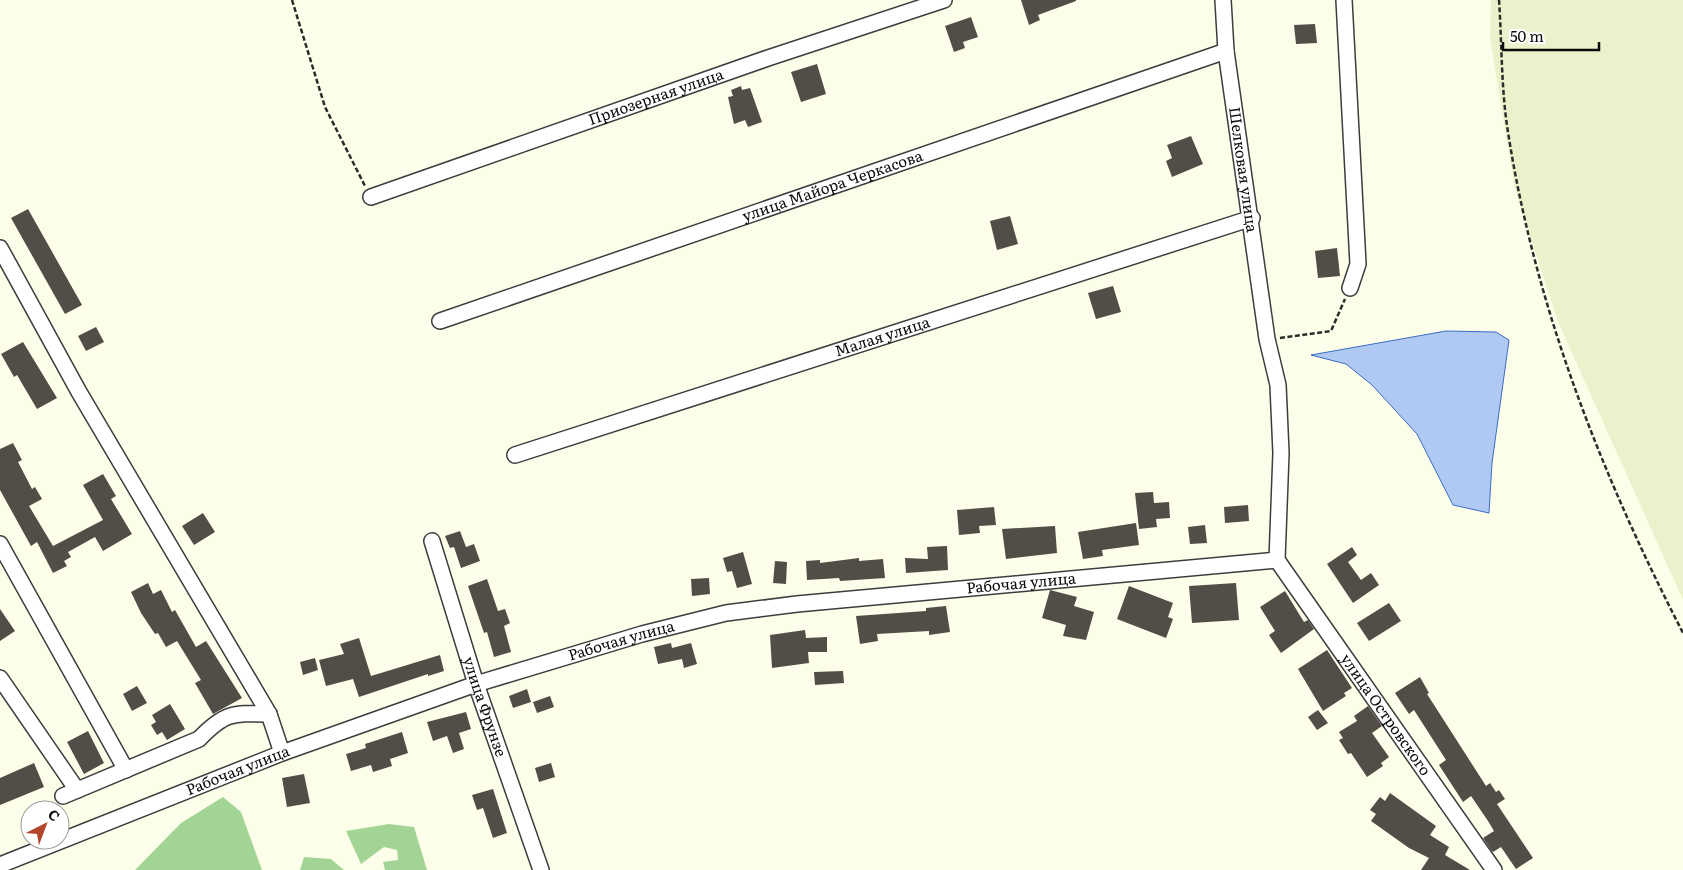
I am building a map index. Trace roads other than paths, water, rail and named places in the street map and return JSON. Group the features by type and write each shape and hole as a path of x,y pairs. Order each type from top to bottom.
{"street":[{"name":"Приозерная улица","path":"370,197 768,58 944,0"},
{"name":"Шелковая улица","path":"1223,0 1226,51 1252,218 1267,339 1278,385 1281,463 1277,560"},
{"path":"1344,0 1358,264 1350,288"},
{"name":"улица Майора Черкасова","path":"440,321 1226,51"},
{"name":"Малая улица","path":"514,455 1252,218"},
{"path":"0,248 79,392 269,714 282,753"},
{"name":"улица Фрунзе","path":"432,541 476,684 541,870"},
{"path":"0,544 126,770"},
{"name":"Рабочая улица","path":"0,865 282,753 476,684 642,634 726,613 1277,560"},
{"name":"улица Островского","path":"1277,560 1494,870"},
{"path":"0,678 77,790"},
{"path":"63,796 199,739 214,723 235,713 269,714"}],"water":[{"path":"1446,331 1496,332 1509,340 1492,463 1489,513 1453,505 1417,434 1372,385 1346,364 1311,355"}]}
